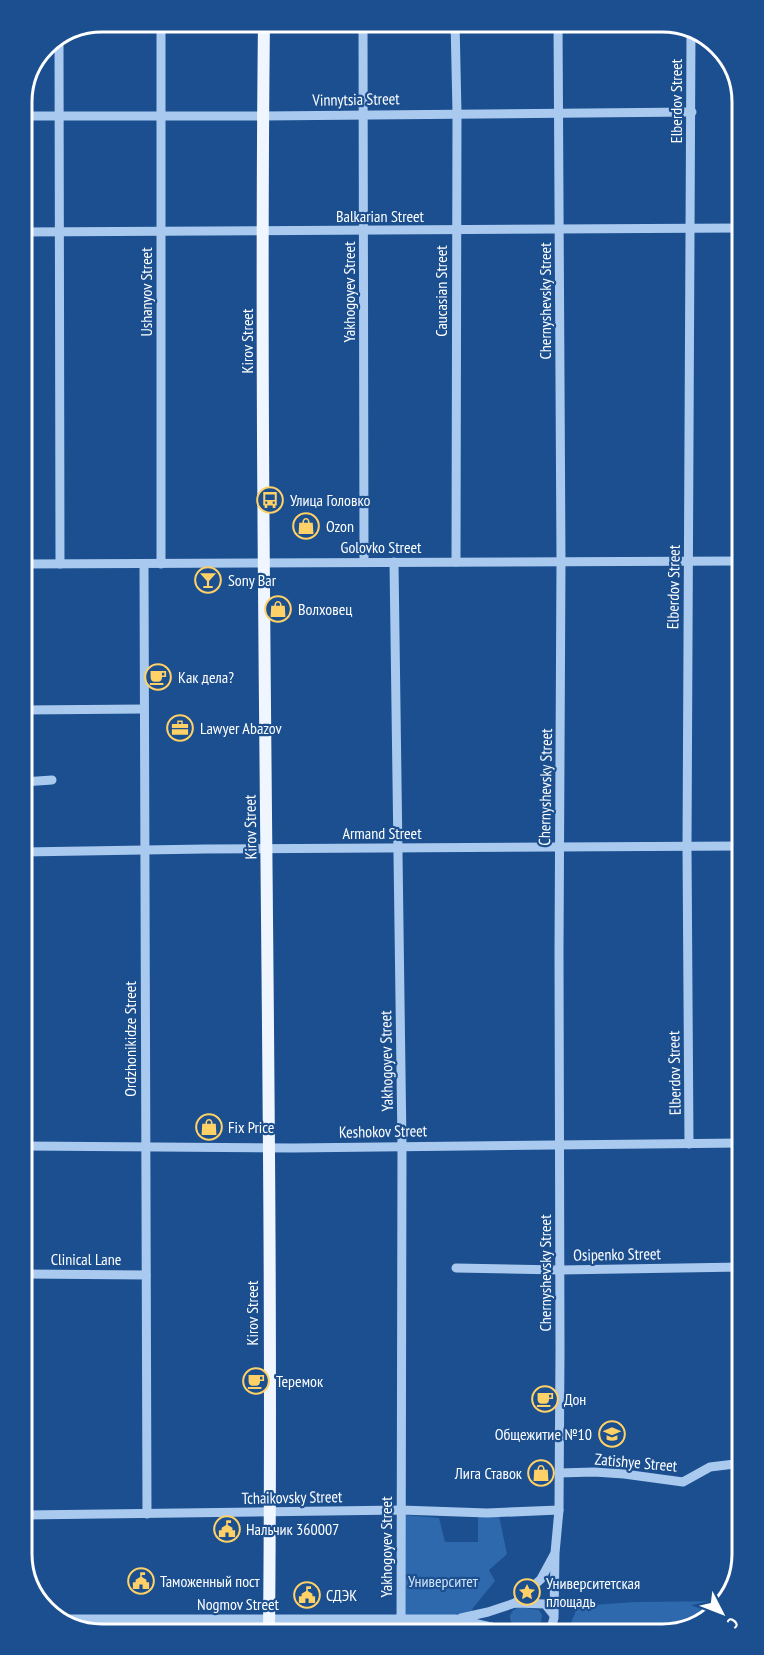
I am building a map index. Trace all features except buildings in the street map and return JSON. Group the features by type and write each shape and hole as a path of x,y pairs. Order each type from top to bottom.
{"main road":[{"name":"Kirov Street","path":"264,32 264,562 269,1148 270,1623"}],"street":[{"name":"Ushanyov Street","path":"161,32 161,564"},
{"name":"Yakhogoyev Street","path":"363,32 364,562"},
{"name":"Caucasian Street","path":"455,32 456,562"},
{"name":"Chernyshevsky Street","path":"554,1624 560,1473 561,561 558,32"},
{"name":"Elberdov Street","path":"690,1144 687,847 691,38"},
{"path":"59,46 60,564"},
{"name":"Vinnytsia Street","path":"32,116 692,112"},
{"name":"Balkarian Street","path":"32,232 364,232 732,228"},
{"name":"Golovko Street","path":"32,564 732,561"},
{"name":"Yakhogoyev Street","path":"394,562 402,1145 401,1624"},
{"name":"Ordzhonikidze Street","path":"144,564 147,1514"},
{"path":"32,710 144,709"},
{"path":"32,781 52,780"},
{"name":"Armand Street","path":"32,852 267,848 732,846"},
{"name":"Keshokov Street","path":"32,1146 269,1148 732,1143"},
{"name":"Osipenko Street","path":"456,1268 560,1270 732,1267"},
{"name":"Clinical Lane","path":"32,1274 146,1275"},
{"name":"Zatishye Street","path":"560,1473 624,1474 683,1482 710,1467 732,1464"},
{"name":"Tchaikovsky Street","path":"32,1515 401,1510 487,1513 559,1510"},
{"path":"504,1624 502,1617 505,1609 541,1579 555,1553"},
{"path":"455,1619 488,1612 513,1603 545,1604 553,1614"},
{"name":"Nogmov Street","path":"78,1619 455,1619"},
{"path":"455,1619 478,1624"}],"green space":[{"name":"Университет","path":"404,1515 439,1518 445,1542 478,1542 478,1517 499,1516 507,1554 489,1570 495,1581 473,1608 468,1624 404,1624"},
{"path":"692,1601 692,1616 662,1624 571,1624 578,1606"},
{"name":"Университет","path":"519,1607 539,1610 542,1615 541,1622 513,1624 510,1618 513,1611"}],"place":[{"name":"Улица Головко","path":"270,500"},
{"name":"Ozon","path":"306,526"},
{"name":"Sony Bar","path":"208,580"},
{"name":"Волховец","path":"278,609"},
{"name":"Как дела?","path":"158,677"},
{"name":"Lawyer Abazov","path":"180,728"},
{"name":"Fix Price","path":"209,1127"},
{"name":"Теремок","path":"256,1381"},
{"name":"Дон","path":"545,1399"},
{"name":"Общежитие №10","path":"612,1434"},
{"name":"Лига Ставок","path":"541,1473"},
{"name":"Нальчик 360007","path":"227,1529"},
{"name":"Таможенный пост","path":"141,1581"},
{"name":"Университетская площадь","path":"527,1592"},
{"name":"СДЭК","path":"307,1595"}]}
